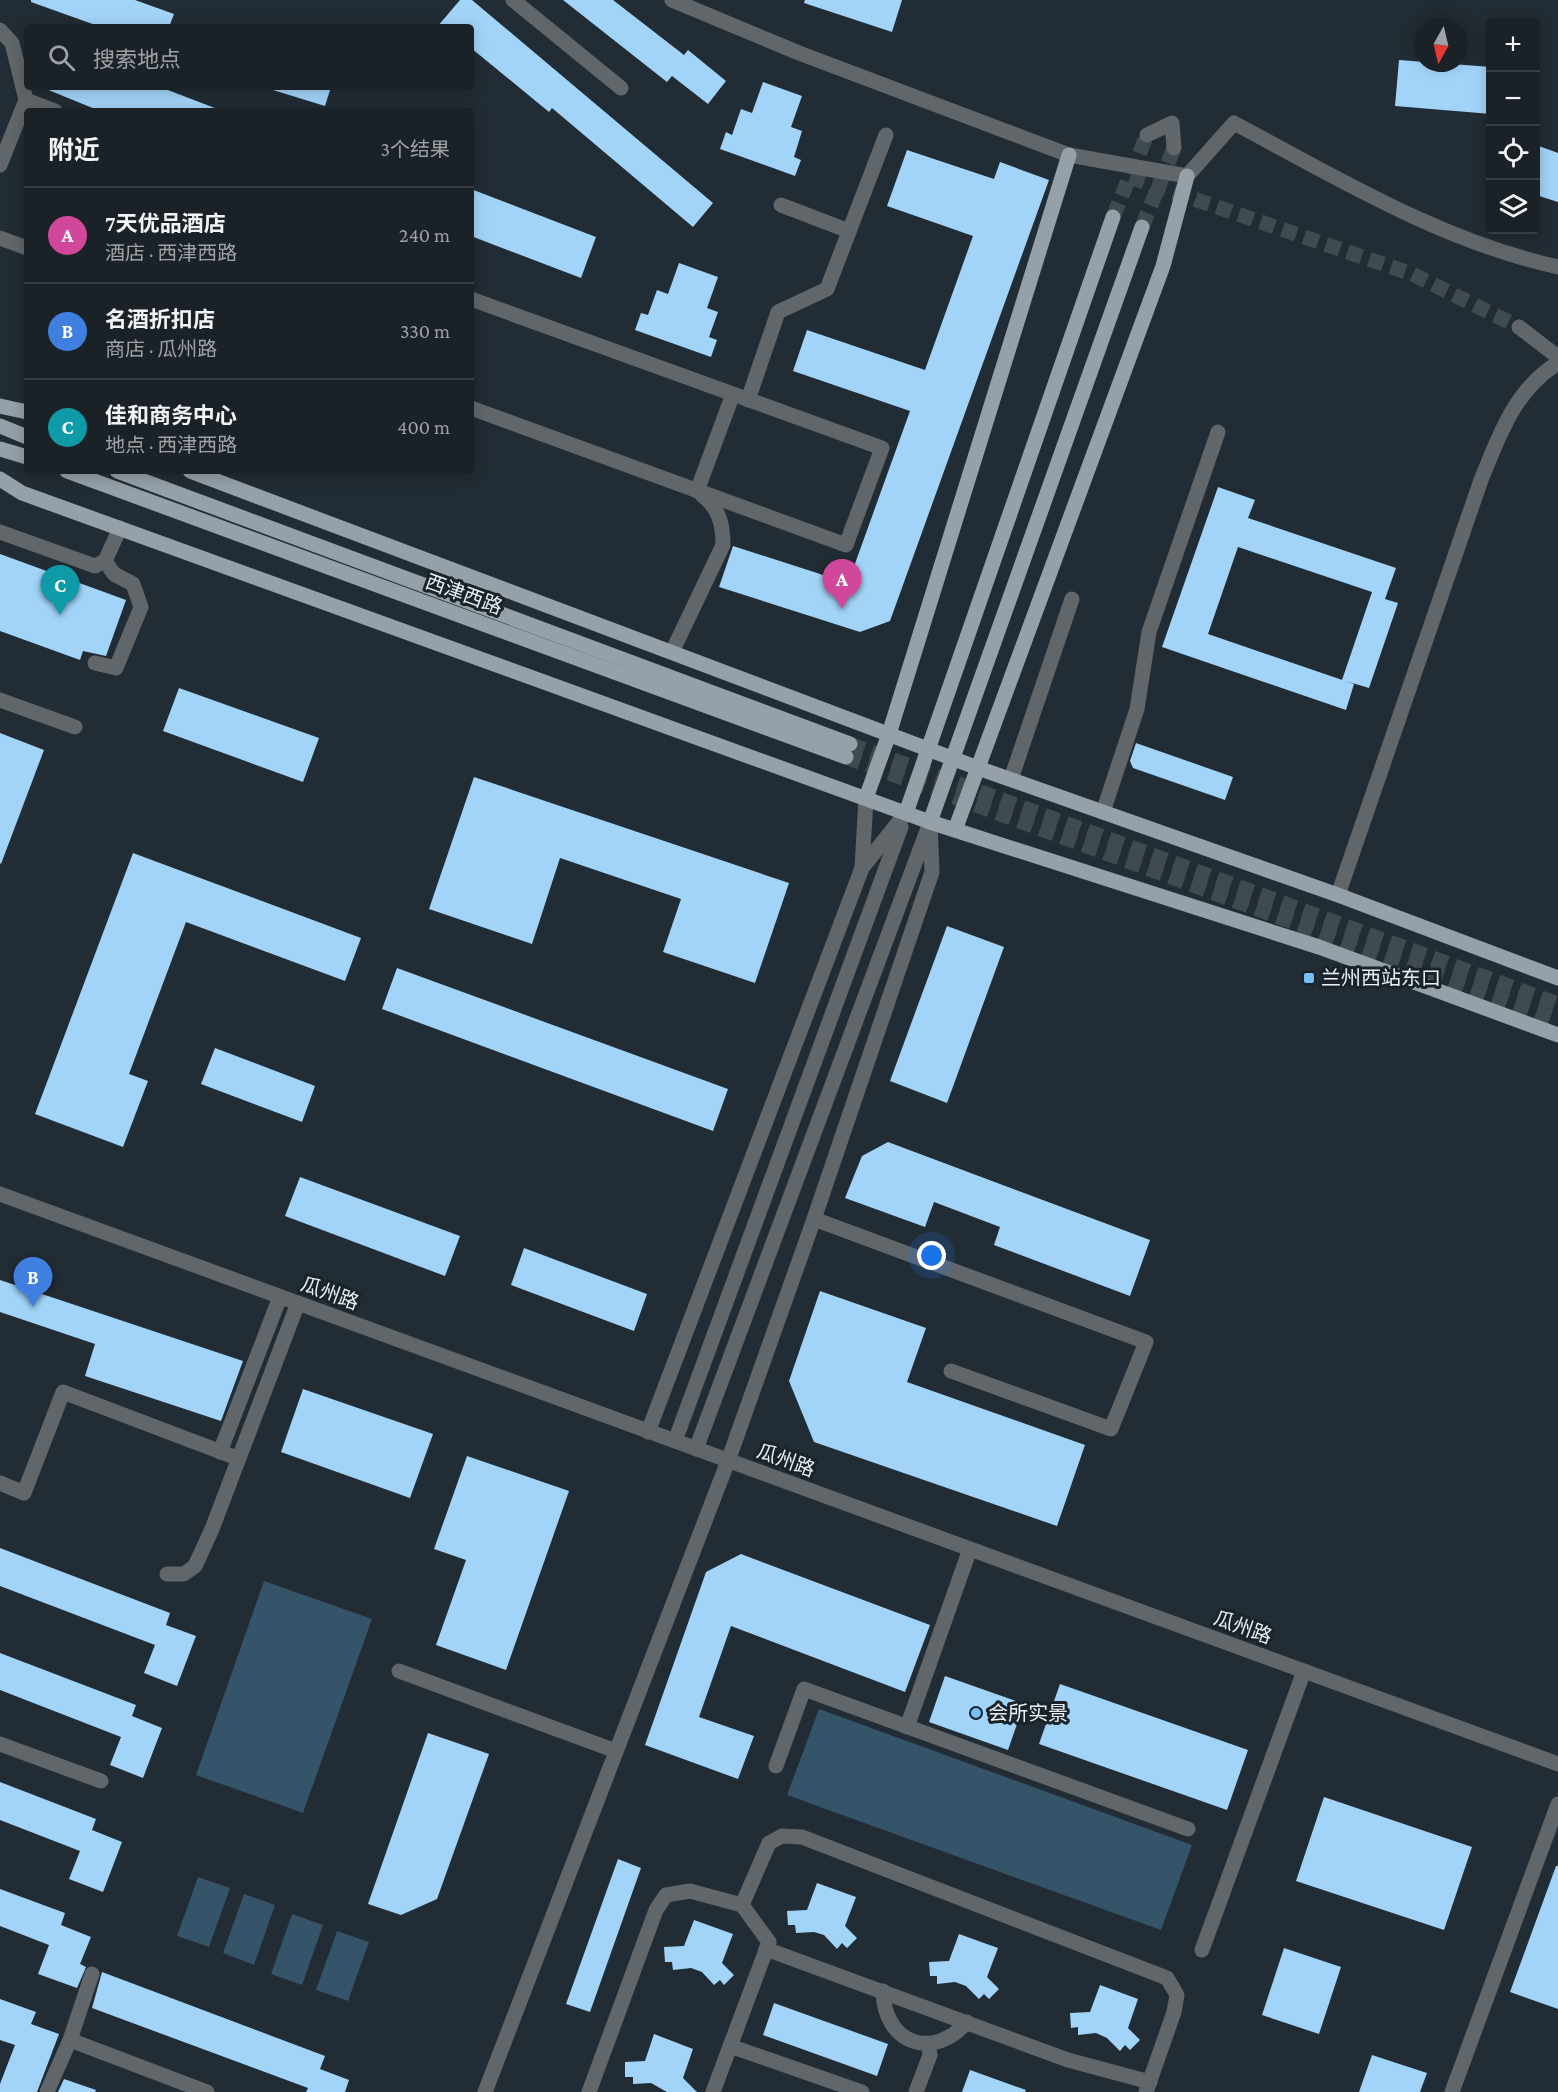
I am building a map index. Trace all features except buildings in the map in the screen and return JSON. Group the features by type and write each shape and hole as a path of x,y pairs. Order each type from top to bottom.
{"main road":[{"path":"866,798 889,734 1069,154"},
{"path":"955,830 1163,266 1187,176"},
{"path":"906,813 930,750 1113,217"},
{"path":"930,822 1142,227"},
{"path":"0,406 24,411"},
{"path":"0,426 24,436"},
{"path":"0,449 24,456"},
{"name":"西津西路","path":"75,474 848,750 125,474"},
{"path":"198,474 978,768 1338,895 1558,978"},
{"path":"0,479 22,493 930,822 1319,947 1558,1035"}],"street":[{"path":"513,0 621,88"},
{"path":"672,0 799,53 1069,154 1187,176 1234,123 1396,211 1512,257 1558,267"},
{"path":"0,30 12,43 26,100 0,165"},
{"path":"26,100 48,108"},
{"path":"1147,135 1172,123 1174,148"},
{"path":"748,400 778,312 827,289 886,135"},
{"path":"781,205 849,231"},
{"path":"0,238 24,247"},
{"path":"474,299 882,448 846,545 474,409"},
{"path":"1558,342 1519,327 1558,357"},
{"path":"1338,895 1481,480 1507,416 1529,388 1558,363"},
{"path":"697,491 733,394"},
{"path":"1103,812 1137,709 1149,632 1218,432"},
{"path":"672,652 723,545 723,529 718,514 710,501 697,491"},
{"path":"0,532 95,566 105,561 120,528"},
{"path":"95,663 116,668 141,607 133,585 114,574 105,561"},
{"path":"1011,779 1072,599"},
{"path":"0,700 75,727"},
{"path":"648,1432 862,868 866,798"},
{"path":"862,868 906,813"},
{"path":"675,1441 906,813"},
{"path":"484,2092 728,1461 814,1220 932,872 930,822"},
{"path":"696,1449 930,822"},
{"name":"瓜州路","path":"0,1194 1558,1764"},
{"path":"814,1220 1146,1342 1111,1430 951,1371"},
{"path":"220,1452 280,1297"},
{"path":"166,1574 184,1574 195,1566 212,1529 237,1458 298,1303"},
{"path":"0,1483 24,1492 63,1392 237,1458"},
{"path":"907,1727 970,1549"},
{"path":"399,1671 616,1751"},
{"path":"1202,1950 1304,1671"},
{"path":"776,1766 804,1689 1188,1829"},
{"path":"0,1744 101,1781"},
{"path":"1452,2092 1558,1804"},
{"path":"742,1905 769,1844 782,1836 802,1838 1167,1978 1177,1995 1174,2012 1148,2087 766,1949"},
{"path":"589,2092 656,1910 666,1894 690,1891 742,1905 769,1942 713,2092"},
{"path":"47,2092 70,2040 92,1974"},
{"path":"882,1991 886,2014 899,2034 912,2041 928,2044 944,2041 957,2034 967,2022"},
{"path":"70,2040 207,2092"},
{"path":"916,2092 930,2055 928,2044"},
{"path":"730,2046 862,2092"}],"shaded area":[{"path":"264,1581 372,1619 303,1813 196,1775"},
{"path":"819,1709 1192,1845 1161,1930 787,1795"},
{"path":"198,1877 230,1888 209,1947 177,1936"},
{"path":"244,1894 275,1905 254,1965 223,1953"},
{"path":"292,1914 323,1925 302,1985 271,1974"},
{"path":"337,1931 369,1942 348,2001 316,1990"}],"tunnel":[{"path":"1113,217 1147,135"},
{"path":"1142,227 1174,148"},
{"path":"1130,177 1412,274 1519,327"},
{"path":"850,744 1558,1004"},
{"path":"846,757 1558,1020"}],"place":[{"name":"7天优品酒店","path":"842,609"},
{"name":"佳和商务中心","path":"60,615"},
{"name":"兰州西站东口","path":"1309,978"},
{"name":"名酒折扣店","path":"33,1307"},
{"name":"会所实景","path":"976,1713"}]}
